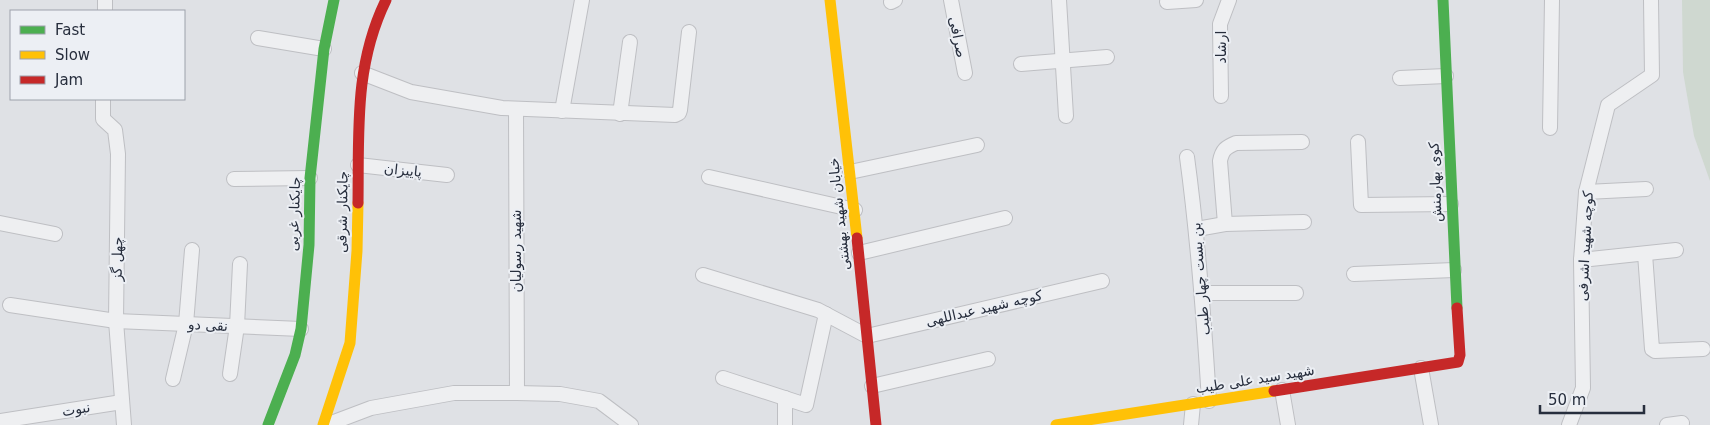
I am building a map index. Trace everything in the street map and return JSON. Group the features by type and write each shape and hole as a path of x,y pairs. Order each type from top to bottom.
{"street":[{"name":"چایکنار غربی","path":"268,425 295,354 301,329 309,245 310,178 324,50 333,0"},
{"name":"چایکنار شرقی","path":"324,425 350,343 357,251 359,104 362,73 376,20 386,0"},
{"path":"562,111 582,0"},
{"name":"خیابان شهید بهشتی","path":"830,0 859,253 876,425"},
{"name":"صرافی","path":"951,0 965,73"},
{"path":"1059,0 1066,116"},
{"path":"1166,2 1196,0"},
{"name":"ارشاد","path":"1221,96 1220,24 1229,0"},
{"name":"کوی بهارمنش","path":"1443,0 1454,270 1460,355 1458,362"},
{"path":"1550,128 1552,0"},
{"name":"کوچه شهید اشرفی","path":"1569,425 1583,388 1581,260 1586,192 1608,105 1652,75 1651,0"},
{"path":"362,73 410,92 502,108 675,115 679,114 689,32"},
{"path":"258,38 324,50"},
{"path":"620,114 630,42"},
{"path":"1021,64 1107,57"},
{"path":"1400,78 1446,76"},
{"name":"چهل گز","path":"103,100 103,119 114,130 118,154 116,321 124,425"},
{"name":"شهید رسولیان","path":"516,109 516,393"},
{"path":"1225,224 1220,161 1221,154 1226,147 1236,143 1302,142"},
{"path":"1358,142 1361,205 1451,204"},
{"path":"850,172 977,146"},
{"name":"بن بست چهار طیب","path":"1187,157 1197,229 1210,401"},
{"name":"پاییزان","path":"358,165 447,175"},
{"path":"709,177 854,210"},
{"path":"234,179 310,178"},
{"path":"1586,192 1646,190"},
{"path":"859,253 1005,218"},
{"path":"1197,229 1225,224 1304,222"},
{"path":"0,223 55,234"},
{"path":"174,379 186,324 192,250"},
{"path":"1581,260 1676,250"},
{"path":"1645,254 1652,349 1655,351 1703,349"},
{"path":"230,374 237,326 240,264"},
{"path":"1354,274 1454,270"},
{"path":"703,275 818,310 867,336"},
{"name":"کوچه شهید عبداللهی","path":"867,336 1102,281"},
{"path":"1203,294 1296,293"},
{"name":"نقی دو","path":"10,305 116,321 301,329"},
{"path":"723,378 806,405 826,314"},
{"path":"872,386 988,359"},
{"name":"شهید سید علی طیب","path":"1056,425 1112,421 1210,401 1458,362"},
{"path":"1421,368 1431,425"},
{"path":"1282,390 1288,425"},
{"path":"324,425 371,408 454,393 560,394 599,401 631,425"},
{"path":"785,398 785,425"},
{"name":"نبوت","path":"0,421 122,402"},
{"path":"1191,425 1193,404"},
{"path":"1667,425 1682,423"}],"shaded area":[{"path":"1682,0 1710,0 1710,181 1694,136 1683,72"}],"traffic: fast":[{"path":"268,425 295,355 301,329 309,245 310,178 324,49 334,0"},
{"path":"1443,0 1457,308"}],"traffic: slow":[{"path":"830,0 857,238"},
{"path":"323,425 350,343 357,251 358,203"},
{"path":"1056,425 1274,391"}],"traffic: jam":[{"path":"358,203 360,99 363,74 368,49 386,0"},
{"path":"857,238 876,425"},
{"path":"1274,391 1458,362 1460,355 1457,308"}]}
